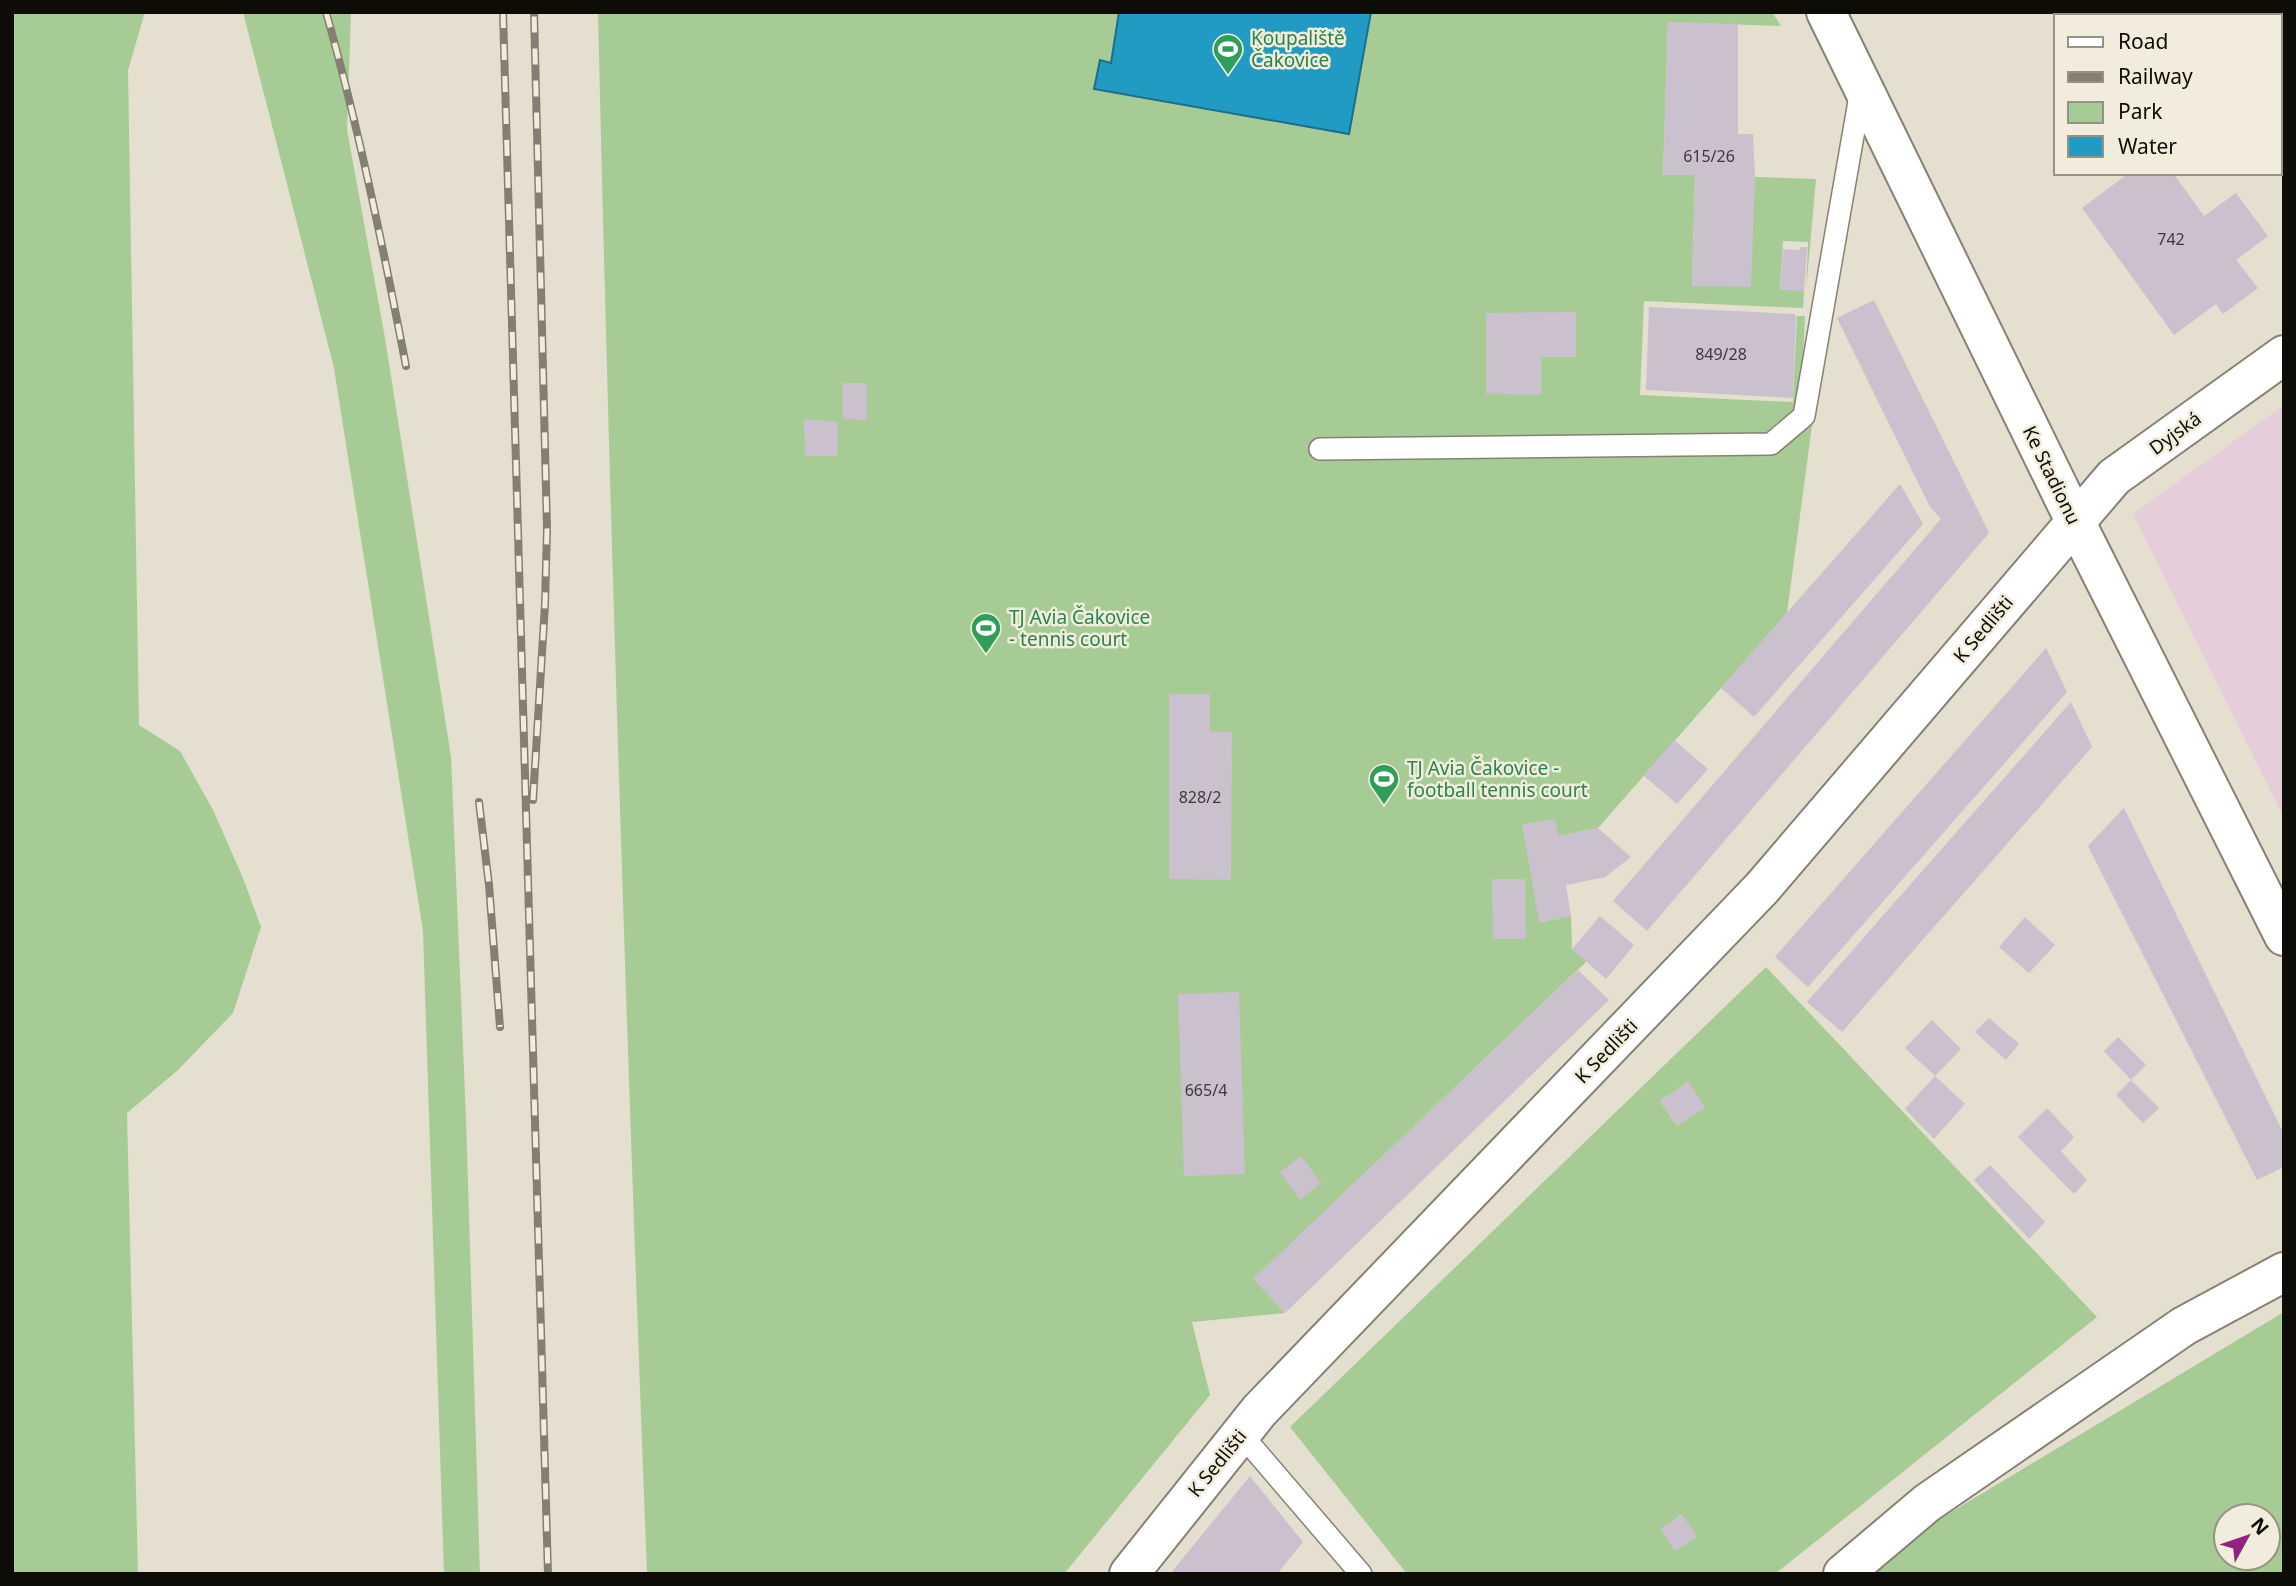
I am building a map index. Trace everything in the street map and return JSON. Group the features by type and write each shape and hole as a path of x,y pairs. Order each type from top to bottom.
{"street":[{"name":"Ke Stadionu","path":"1831,14 1862,84 2075,521 2284,936"},
{"name":"Dyjská","path":"2075,521 2114,477 2284,355"},
{"name":"K Sedlišti","path":"1129,1574 1278,1391 1762,888 2075,521"},
{"path":"1843,1574 1927,1503 2184,1326 2284,1272"}],"lane":[{"path":"1320,449 1771,444 1804,416 1862,84"},
{"path":"1241,1434 1361,1574"}],"shaded area":[{"path":"2284,405 2284,818 2133,514"}],"green space":[{"path":"12,12 145,12 128,70 139,725 180,751 213,810 261,927 233,1013 178,1070 127,1113 138,1574 12,1574"},
{"path":"243,12 351,12 347,130 385,338 451,757 466,1119 480,1574 444,1574 423,931 334,368"},
{"path":"598,12 1772,12 1781,26 1668,22 1663,175 1695,175 1692,286 1755,177 1816,179 1806,290 1808,242 1783,241 1780,289 1804,291 1803,308 1644,301 1640,395 1793,402 1797,316 1805,316 1801,402 1815,403 1787,613 1598,828 1558,836 1540,922 1571,916 1572,949 1587,961 1254,1279 1285,1313 1192,1322 1210,1395 1064,1574 647,1574 620,793"},
{"path":"1766,967 2097,1317 1775,1574 1407,1574 1290,1427","holes":["1688,1082 1705,1107 1677,1126 1660,1101","1681,1515 1697,1536 1675,1551 1661,1529"]},
{"path":"2284,1312 2284,1574 1872,1574 1933,1523"}],"water":[{"name":"Koupaliště Čakovice","path":"1119,12 1371,12 1349,134 1094,89 1100,60 1111,63"}],"building":[{"path":"1668,22 1738,24 1738,134 1753,134 1755,177 1751,287 1692,286 1695,175 1663,175"},
{"path":"2126,175 2174,175 2204,216 2236,193 2268,236 2236,260 2258,288 2223,314 2216,304 2174,335 2082,208"},
{"path":"1800,247 1807,247 1804,291 1780,290 1783,249 1800,250"},
{"path":"1874,300 1989,533 1647,931 1613,901 1941,519 1930,507 1837,318"},
{"path":"1649,307 1794,314 1793,398 1646,390"},
{"path":"1576,312 1576,357 1541,357 1541,395 1486,394 1486,313"},
{"path":"843,383 867,383 867,420 843,419"},
{"path":"804,419 838,422 837,456 805,456"},
{"path":"1900,484 1923,524 1754,717 1721,688"},
{"path":"2046,648 2067,692 1808,987 1775,957"},
{"path":"1169,694 1210,694 1210,731 1232,732 1231,880 1169,879"},
{"path":"2071,702 2092,747 1842,1032 1807,1002"},
{"path":"1674,740 1708,769 1677,804 1644,776"},
{"path":"2124,808 2284,1134 2284,1167 2257,1180 2088,846"},
{"path":"1555,819 1558,836 1598,828 1631,857 1605,877 1566,885 1571,916 1539,922 1522,824"},
{"path":"1492,879 1525,879 1526,939 1493,939"},
{"path":"1600,916 1634,945 1606,979 1572,949"},
{"path":"2025,917 2055,945 2029,973 1999,947"},
{"path":"1578,970 1609,1000 1285,1313 1253,1279"},
{"path":"1239,992 1245,1174 1184,1176 1178,994"},
{"path":"1989,1018 2019,1044 2006,1060 1975,1032"},
{"path":"1932,1020 1961,1049 1935,1076 1905,1048"},
{"path":"2118,1037 2146,1065 2131,1080 2104,1051"},
{"path":"1935,1076 1965,1104 1934,1139 1905,1109"},
{"path":"2131,1080 2159,1108 2143,1123 2116,1095"},
{"path":"1688,1082 1705,1107 1677,1126 1660,1101"},
{"path":"2047,1108 2074,1137 2061,1151 2087,1180 2074,1194 2018,1137"},
{"path":"1301,1156 1321,1183 1300,1200 1280,1172"},
{"path":"1990,1165 2045,1222 2029,1239 1974,1180"},
{"path":"1250,1476 1303,1542 1277,1574 1170,1574"},
{"path":"1682,1515 1697,1536 1675,1551 1660,1529"}],"railway":[{"path":"326,12 370,188 406,366"},
{"path":"503,12 548,1574"},
{"path":"533,800 547,529 534,12"},
{"path":"479,802 489,885 500,1027"}],"place":[{"name":"Koupaliště Čakovice","path":"1228,76"},
{"name":"TJ Avia Čakovice - tennis court","path":"986,655"},
{"name":"TJ Avia Čakovice - football tennis court","path":"1384,806"}]}
